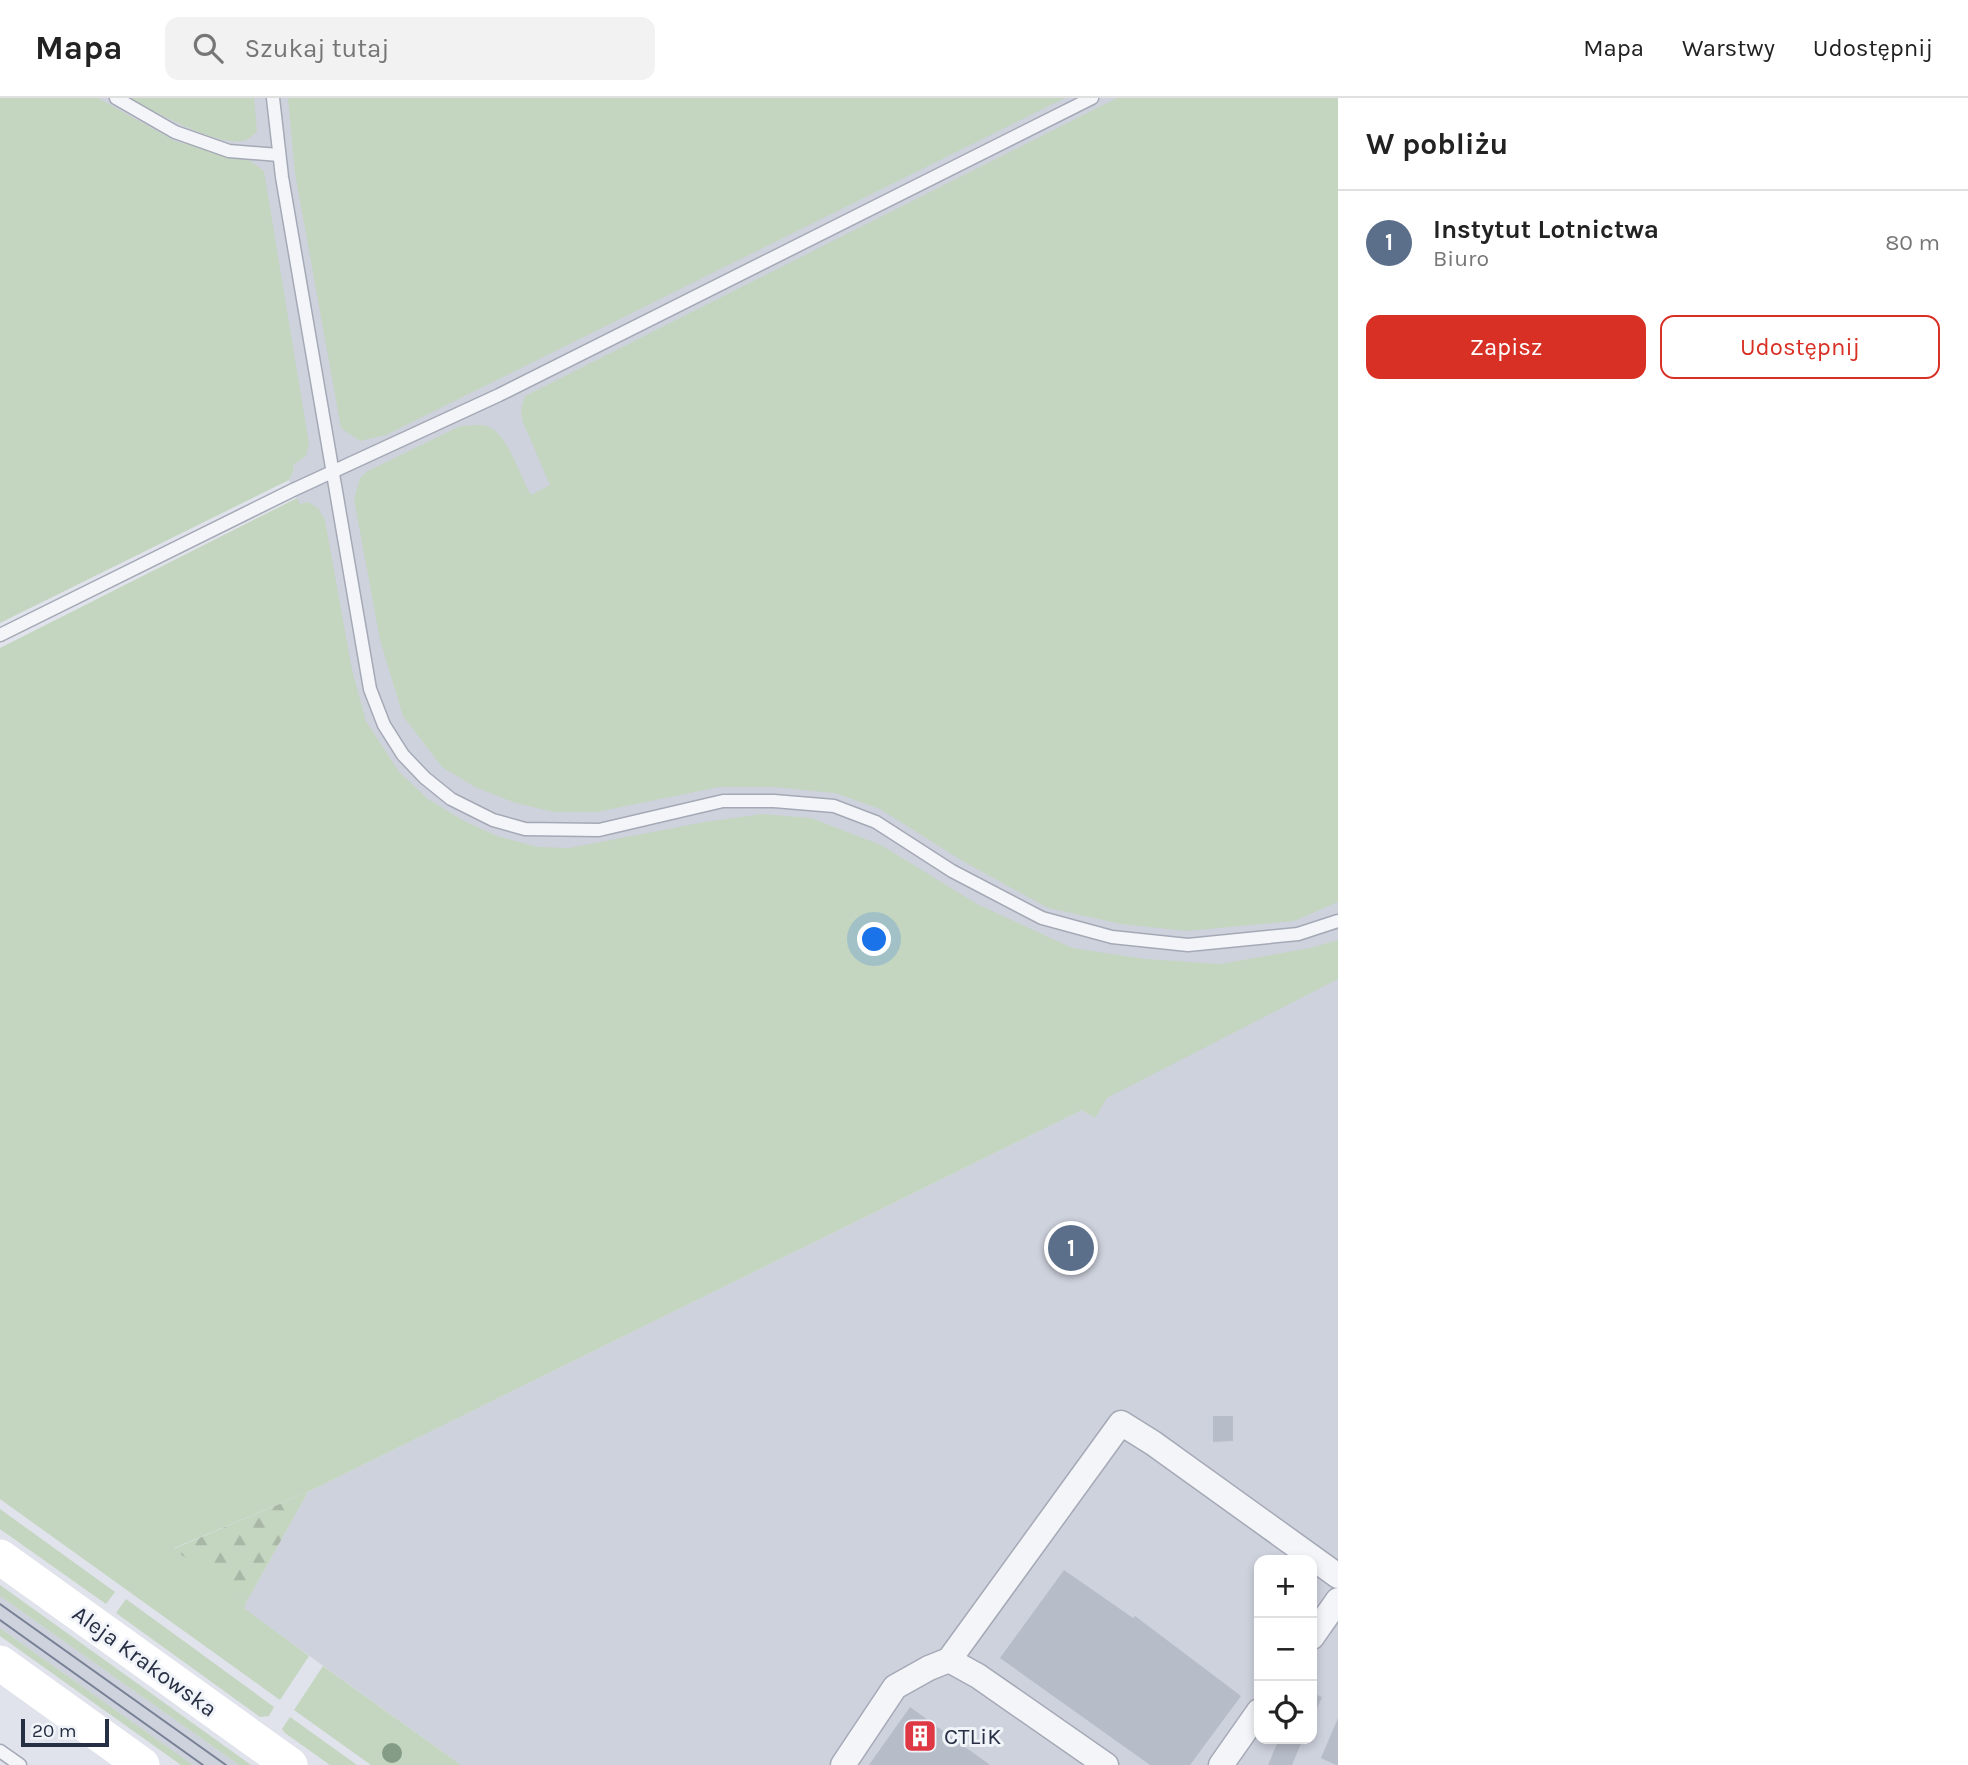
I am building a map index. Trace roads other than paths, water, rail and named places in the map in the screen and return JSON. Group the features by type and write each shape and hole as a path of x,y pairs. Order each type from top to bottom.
{"main road":[{"name":"Aleja Krakowska","path":"0,1557 290,1765"},
{"path":"0,1663 142,1765"}],"street":[{"path":"843,1765 895,1687 949,1660 1121,1423 1338,1576"},
{"path":"1317,1630 1338,1600"},
{"path":"949,1660 978,1676 1105,1765"},
{"path":"1220,1765 1254,1718"}],"lane":[{"path":"116,98 175,132 229,151 279,155"},
{"path":"273,98 279,155 370,689 384,725 403,755 451,799 493,820 525,829 599,830 723,801 774,801 834,806 876,822 952,870 1042,918 1112,937 1188,945 1298,934 1338,921"},
{"path":"0,635 333,471 499,395 1092,98"},
{"path":"0,1751 20,1765"}],"tram line":[{"path":"0,1604 226,1765"},
{"path":"0,1620 203,1765"}],"place":[{"name":"Instytut Lotnictwa","path":"1071,1248"},
{"name":"CTLiK","path":"920,1736"}]}
